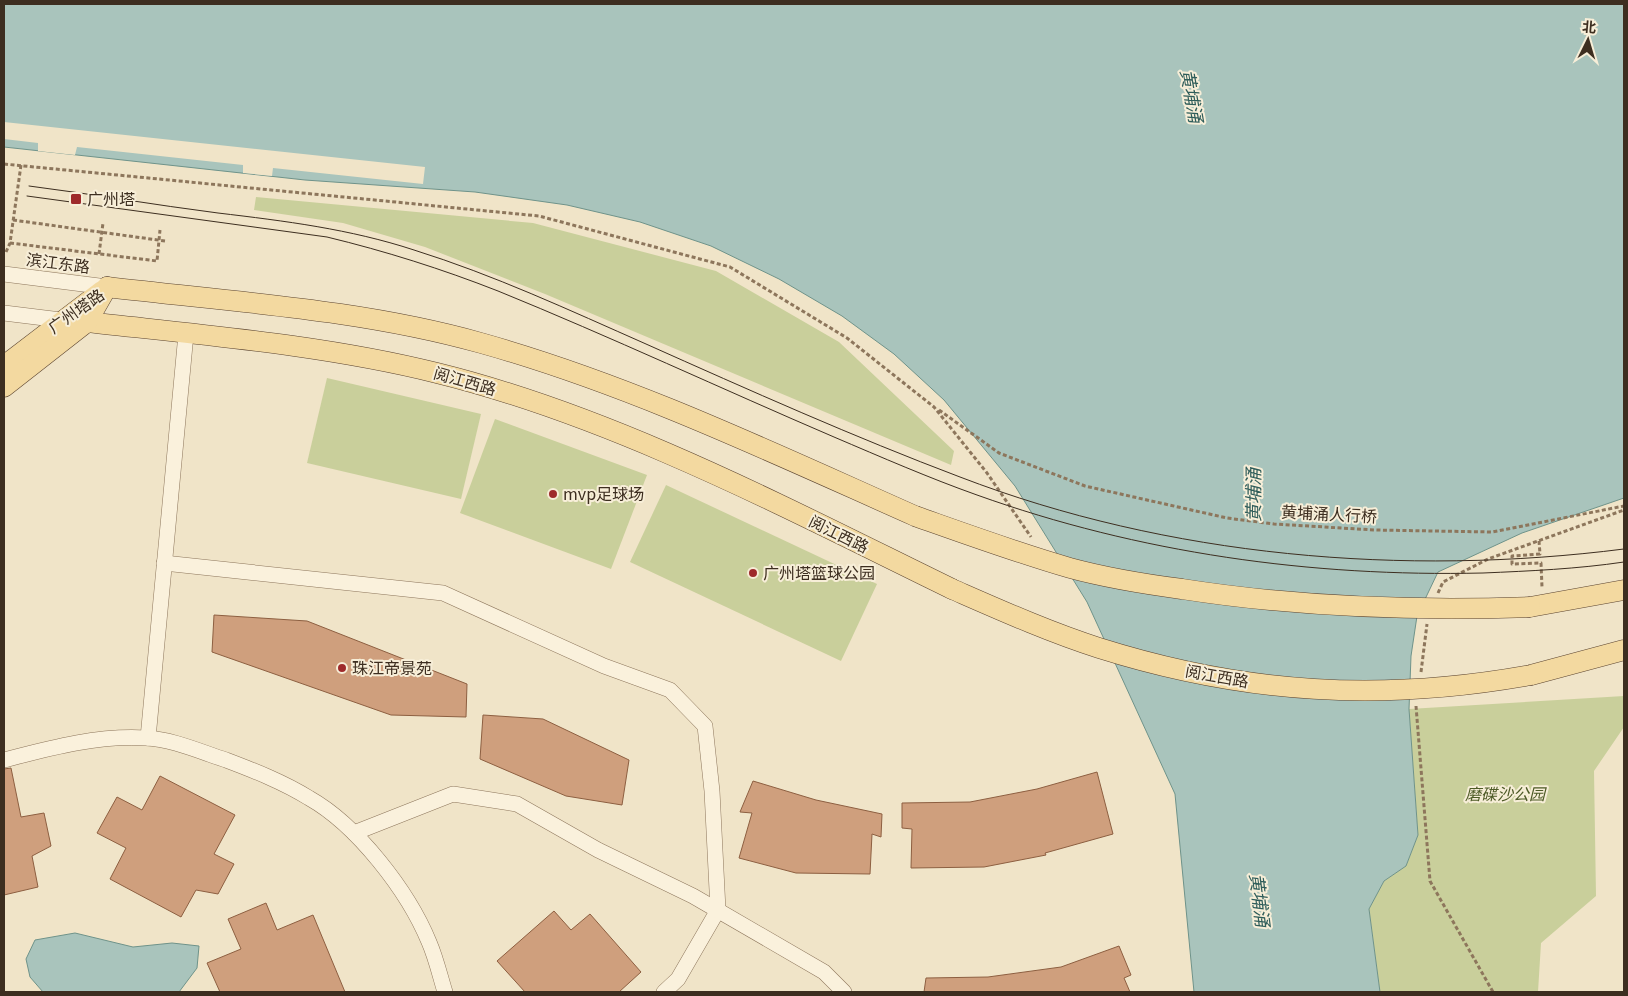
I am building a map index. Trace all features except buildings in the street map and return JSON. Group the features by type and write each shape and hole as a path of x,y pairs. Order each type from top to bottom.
{"main road":[{"name":"广州塔路","path":"4,366 61,320 108,287"},
{"name":"广州塔路","path":"4,387 88,322 108,287"},
{"path":"108,287 338,314 418,328 481,343 556,366 706,423 915,516 1071,568 1116,578 1238,598 1376,608 1446,610 1530,607 1624,590"},
{"name":"阅江西路","path":"88,322 374,359 437,373 540,404 618,433 677,459 807,518 952,589 1041,628 1098,648 1193,673 1265,685 1358,692 1414,690 1472,686 1532,675 1623,651"}],"street":[{"name":"滨江东路","path":"4,274 108,287"},
{"path":"4,313 88,322"},
{"path":"148,738 186,334"},
{"path":"164,563 444,593 604,666 670,690 705,726 712,791 718,910 678,979 664,992"},
{"path":"4,760 61,745 118,738 148,738 195,749 259,772 311,798 354,833 397,885 429,941 445,992"},
{"path":"354,833 453,794 518,804 598,850 718,910 824,972 844,992"}],"path":[{"path":"4,164 548,218 730,267 848,338 934,406 987,473 1036,545"},
{"path":"6,252 10,243 21,165"},
{"path":"13,220 165,241"},
{"path":"99,254 103,223"},
{"path":"10,243 157,261 160,230"},
{"name":"黄埔涌人行桥","path":"934,406 999,454 1085,486 1227,518 1274,524 1375,530 1492,532 1624,506"},
{"path":"1436,597 1443,582 1488,559 1624,510"},
{"path":"1540,541 1540,554 1512,556 1512,564 1541,562 1542,588"},
{"path":"1420,677 1428,620"},
{"path":"1418,696 1416,705 1430,881 1493,992"}],"green space":[{"path":"256,197 533,223 716,271 839,342 954,451 951,465 545,294 425,247 343,223 254,210"},
{"path":"327,378 481,414 461,499 307,463"},
{"name":"mvp足球场","path":"495,419 647,475 611,569 460,513"},
{"name":"广州塔篮球公园","path":"666,485 877,584 841,661 630,562"},
{"name":"磨碟沙公园","path":"1624,696 1624,727 1594,771 1596,896 1541,943 1538,992 1380,992 1369,909 1384,881 1406,866 1418,835 1409,709"}],"water":[{"name":"黄埔涌","path":"4,4 1624,4 1624,498 1522,533 1438,572 1417,616 1411,656 1409,709 1418,835 1406,866 1384,881 1369,909 1380,992 1194,992 1175,794 1087,602 1015,486 944,400 894,354 842,316 779,279 711,246 640,222 567,205 475,192 305,180 4,147"},
{"path":"75,933 133,947 172,943 199,946 197,968 179,992 43,992 30,977 26,959 35,940"}],"pier":[{"path":"4,122 425,167 423,184 273,168 272,176 243,173 243,165 77,147 75,155 38,151 38,143 4,139"}],"tram line":[{"path":"29,186 342,231 414,250 473,270 531,294 802,413 920,462 1039,504 1121,526 1203,542 1288,554 1372,560 1457,561 1541,557 1624,549"},
{"path":"27,196 327,237 413,261 498,291 941,482 1038,515 1100,532 1226,557 1354,571 1483,573 1571,568 1624,562"}],"place":[{"name":"广州塔","path":"76,199"},
{"name":"mvp足球场","path":"553,494"},
{"name":"广州塔篮球公园","path":"753,573"},
{"name":"珠江帝景苑","path":"342,668"}]}
